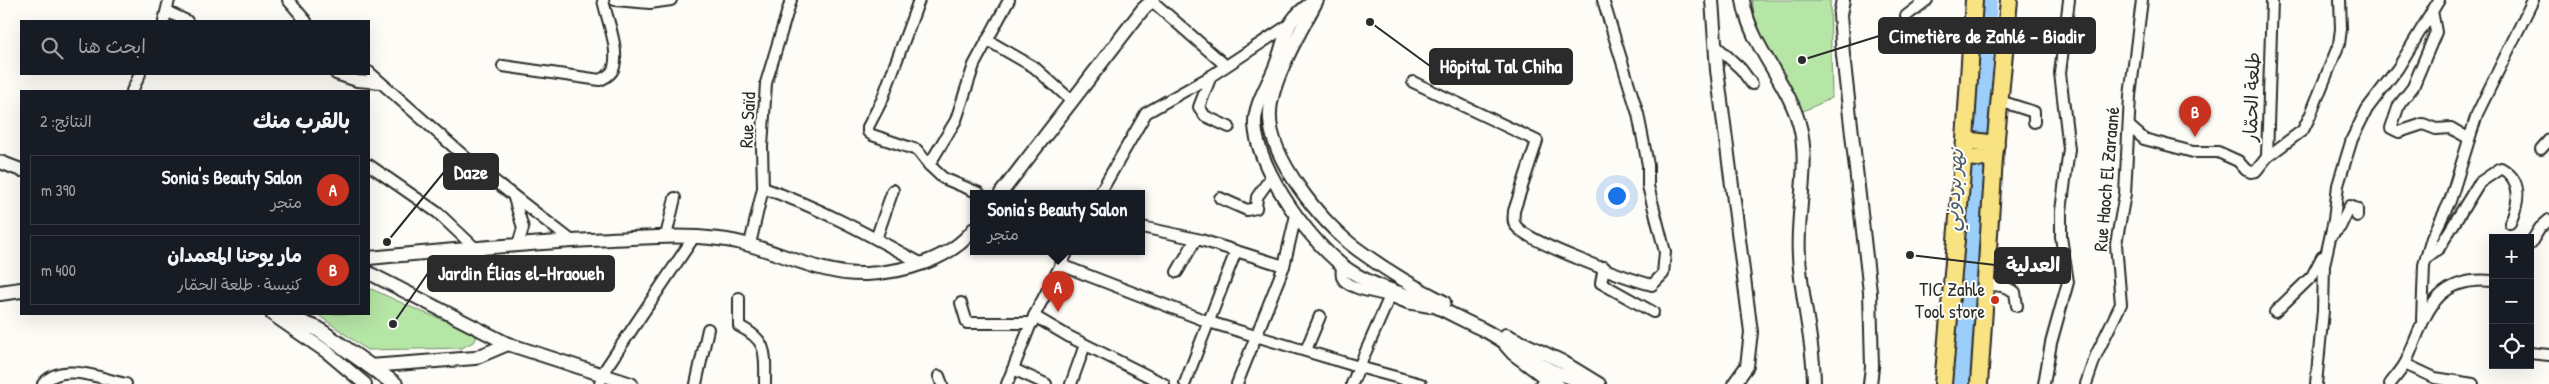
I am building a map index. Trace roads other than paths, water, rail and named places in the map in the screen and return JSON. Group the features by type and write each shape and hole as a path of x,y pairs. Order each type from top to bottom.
{"highway":[{"path":"1974,0 1978,150 1987,285 1979,384"},
{"path":"1943,384 1978,150 2000,101 2009,0"}],"main road":[{"path":"0,293 20,290"},
{"path":"282,315 318,329 395,384"}],"street":[{"path":"169,0 166,17 182,20"},
{"path":"288,0 305,20"},
{"path":"503,66 600,80 610,75 614,68 615,54 603,0"},
{"path":"615,0 650,3 671,0"},
{"name":"Rue Saïd","path":"750,244 763,188 762,148 766,83 791,0"},
{"path":"919,0 882,100 868,127 868,132 872,136 917,150 943,178 972,190"},
{"path":"929,165 956,120 969,78 1009,0"},
{"path":"1003,190 1153,0 1226,65"},
{"path":"1102,190 1146,113 1210,76 1287,26 1300,11 1316,0"},
{"path":"1316,0 1274,90 1270,110 1270,125 1283,160 1316,209 1355,248 1505,338 1544,371 1560,373 1599,384"},
{"path":"1413,82 1537,141 1514,211 1513,221 1516,227 1535,240 1627,278 1652,285 1663,274 1665,252 1648,186 1648,165 1638,114 1602,0"},
{"path":"1712,0 1715,45 1751,332 1747,366 1734,384"},
{"path":"1743,0 1750,28 1792,104 1801,132 1803,152 1799,255 1814,359 1814,384"},
{"path":"1843,0 1840,15 1870,292 1872,367 1870,384"},
{"path":"1906,16 1927,0"},
{"path":"2044,384 2051,343 2068,282 2061,229 2062,189 2069,149 2060,73 2069,0"},
{"name":"Rue Haoch El Zaraané","path":"2086,384 2096,355 2121,304 2116,244 2125,194 2130,96 2142,0"},
{"name":"طلعة الحمّار","path":"2129,126 2144,139 2193,152 2218,152 2229,156 2251,172 2256,171 2267,157 2272,0"},
{"path":"2267,157 2303,130 2310,116 2339,44 2340,0"},
{"path":"2316,384 2323,311 2324,265 2338,185 2359,122 2398,68 2439,0"},
{"path":"2422,320 2426,258 2432,238 2450,202 2468,138 2477,114 2533,0"},
{"path":"2432,11 2436,32 2413,87 2399,106 2391,128 2399,132 2415,125 2423,124 2436,129 2451,128 2468,138"},
{"path":"1287,26 1279,59 1261,98 1255,124 1258,144 1269,171 1296,215 1313,238 1342,265 1376,285 1434,306 1505,338"},
{"path":"987,40 1034,67 1072,101"},
{"path":"1715,45 1742,69 1752,84"},
{"path":"370,73 514,198 572,241"},
{"path":"132,90 140,75"},
{"path":"339,75 357,81 381,83"},
{"path":"1210,76 1198,107 1205,116 1228,128"},
{"path":"2000,101 2034,112 2034,122"},
{"path":"1255,124 1270,125"},
{"path":"2541,149 2549,140"},
{"path":"1220,198 1247,210 1256,208 1257,197 1269,171 1283,160"},
{"path":"0,162 20,170"},
{"path":"370,166 438,214 475,248"},
{"path":"2426,258 2439,248 2479,183 2501,168 2512,174 2518,186 2517,199 2510,223"},
{"path":"763,188 792,198 922,264"},
{"path":"876,239 893,190"},
{"path":"514,198 522,228 518,245"},
{"path":"666,236 675,198"},
{"path":"2330,237 2340,227 2350,206 2357,209 2357,216"},
{"path":"1237,384 1284,266 1296,215"},
{"path":"2534,240 2545,228 2549,220"},
{"path":"1145,229 1196,239 1284,266"},
{"path":"370,258 475,248 666,236 694,237 750,244 792,260 838,272 865,274 922,264 948,251 970,232"},
{"path":"601,379 694,237"},
{"path":"1177,272 1196,239"},
{"path":"1187,384 1236,251"},
{"path":"2275,312 2303,286 2318,267 2323,254 2327,251"},
{"path":"1007,384 1033,320 1066,255"},
{"path":"1061,265 1209,322 1306,350 1359,368 1421,384"},
{"path":"1342,265 1342,277 1346,283 1363,290 1390,296 1425,308 1434,306"},
{"path":"1604,267 1601,283 1653,312"},
{"path":"370,274 508,344 601,379 631,384"},
{"path":"2390,384 2405,364 2422,320 2438,297 2450,288 2473,279 2489,281"},
{"path":"1987,285 2004,286 2015,292 2017,306"},
{"path":"1352,384 1390,296"},
{"path":"739,298 739,326 754,334 764,346 766,384"},
{"path":"961,303 967,323 1033,320 1164,384"},
{"path":"273,315 327,352 365,384"},
{"path":"1306,350 1320,316"},
{"path":"696,384 708,329"},
{"path":"370,366 475,358 508,344"},
{"path":"1071,384 1085,345"},
{"path":"2534,353 2549,355"},
{"path":"2405,364 2435,378 2473,384"},
{"path":"1013,369 1046,384"},
{"path":"43,384 49,377 60,372 126,384"},
{"path":"1560,373 1589,384"}],"waterway":[{"name":"نهر بردوني","path":"1961,384 1988,0"}],"place":[{"name":"Hôpital Tal Chiha","path":"1370,22"},
{"name":"Cimetière de Zahlé - Biadir","path":"1802,60"},
{"name":"مار يوحنا المعمدان","path":"2195,137"},
{"name":"Daze","path":"387,242"},
{"name":"العدلية","path":"1910,255"},
{"name":"TIC Zahle Tool store","path":"1995,300"},
{"name":"Sonia's Beauty Salon","path":"1058,312"},
{"name":"Jardin Élias el-Hraoueh","path":"393,324"}]}
